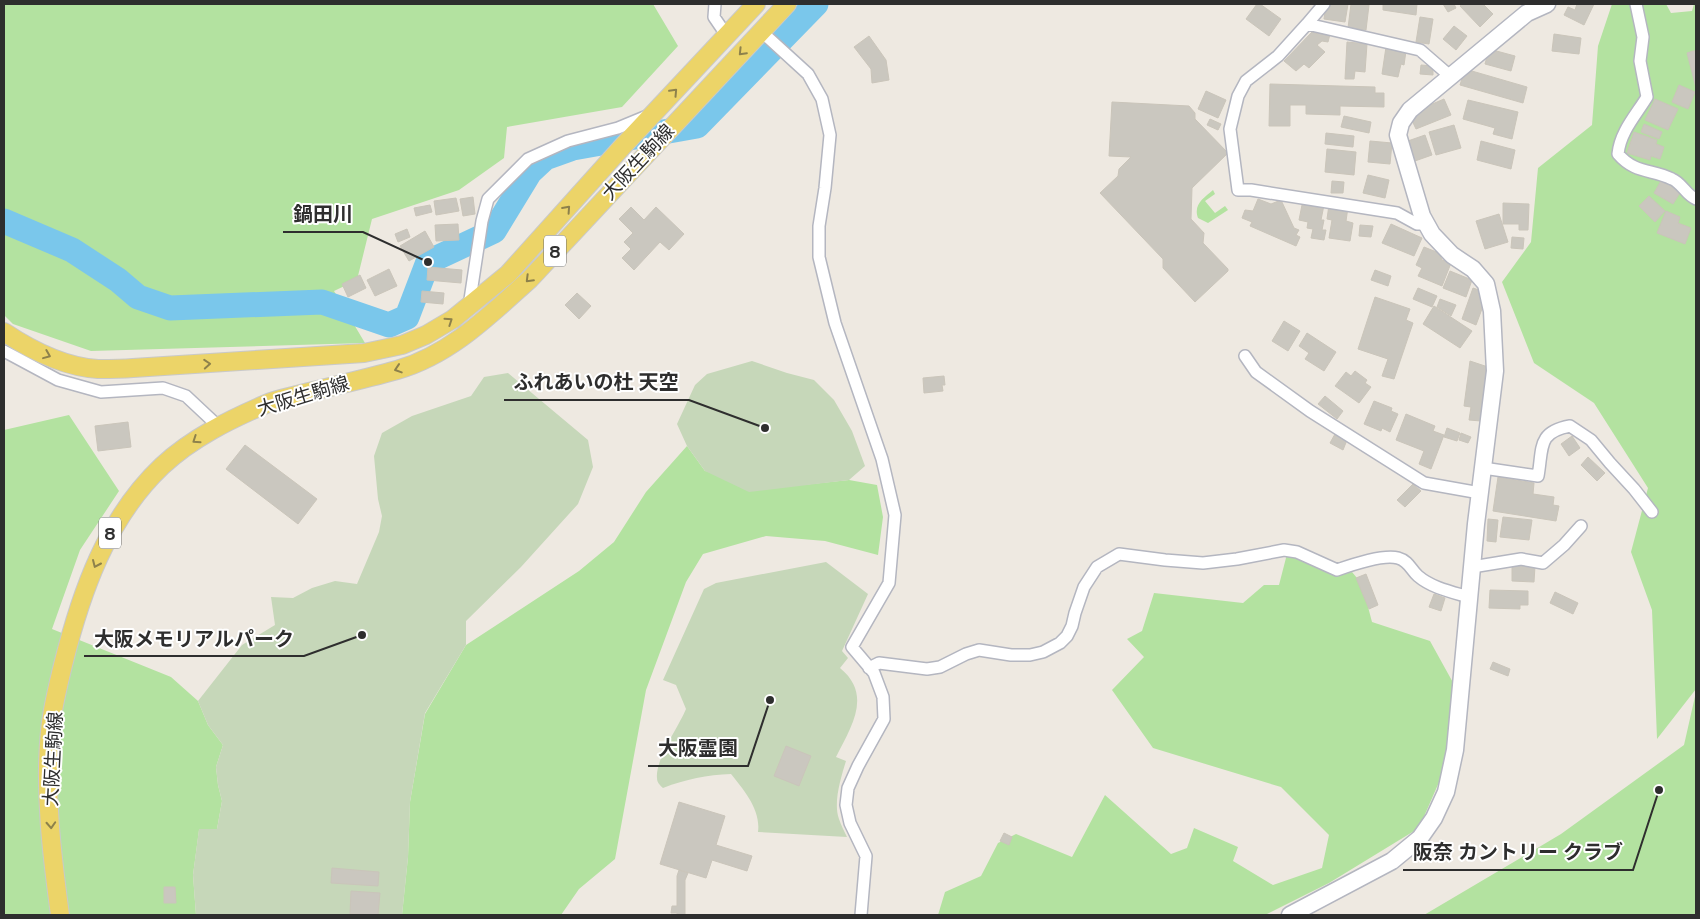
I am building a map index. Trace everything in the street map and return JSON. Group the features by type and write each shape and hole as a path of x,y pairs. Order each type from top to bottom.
{"main road":[{"name":"大阪生駒線","path":"4,332 36,350 67,363 97,369 142,368 364,353 402,345 426,335 469,306 508,274 623,146 756,4"},
{"name":"大阪生駒線","path":"60,915 50,824 50,730 59,683 74,625 88,582 109,534 138,492 163,465 195,440 218,426 269,402 400,370 443,351 492,314 530,279 674,123 766,36 787,4"}],"street":[{"path":"715,4 714,17 727,36"},
{"path":"1324,4 1278,56 1246,80 1238,96 1230,129 1238,190 1251,190 1397,214 1417,224 1426,224"},
{"path":"1290,915 1392,861 1420,838 1434,818 1446,792 1454,750 1480,493 1495,371 1492,311 1486,284 1473,269 1452,255 1432,234 1426,224 1419,207 1398,135 1401,124 1410,110 1526,14 1547,4"},
{"path":"1636,4 1642,37 1640,61 1647,98 1623,134 1618,154 1625,162 1636,168 1674,179 1690,197 1696,199"},
{"path":"1307,24 1420,50 1450,76"},
{"path":"766,36 808,74 822,99 830,135 819,226 819,257 835,323 882,459 896,515 889,584 852,647 874,674 883,697 884,719 848,788 846,805 850,823 866,856 861,915"},
{"path":"469,306 482,221 488,199 528,159 568,141 618,128 654,114"},
{"path":"4,351 58,380 101,392 163,388 186,396 218,426"},
{"path":"1245,356 1256,372 1310,411 1424,483 1480,493"},
{"path":"1483,468 1538,476 1542,445 1547,436 1558,428 1570,426 1591,440 1652,512"},
{"path":"1472,567 1521,559 1544,563 1581,526"},
{"path":"869,668 879,663 927,669 940,667 966,654 979,650 1010,656 1043,652 1060,643 1067,636 1081,596 1097,567 1119,554 1203,563 1238,559 1284,550 1297,552 1337,570 1367,560 1397,558 1410,564 1418,576 1440,588 1469,597"}],"green space":[{"path":"4,4 653,4 678,46 622,107 507,127 504,158 459,190 372,219 357,280 334,291 365,343 91,351 13,324 4,315"},
{"path":"1612,4 1666,4 1671,13 1692,11 1694,4 1696,4 1696,689 1657,739 1652,610 1631,552 1648,488 1594,403 1534,363 1502,282 1531,242 1538,168 1592,125 1598,46"},
{"path":"1213,190 1215,194 1205,201 1215,213 1225,206 1228,210 1208,223 1198,218 1197,209 1200,202"},
{"path":"752,361 814,380 834,400 852,431 865,466 849,480 749,492 705,471 687,446 677,424 695,385 707,374"},
{"path":"508,373 588,440 593,467 578,504 521,567 466,621 466,645 425,713 410,802 408,857 402,915 196,915 193,875 199,829 217,829 222,801 216,767 223,745 208,725 198,701 242,645 275,625 271,597 293,598 312,588 335,581 357,584 379,532 382,516 378,499 374,456 382,433 412,416 471,396 484,377"},
{"path":"69,415 119,491 80,550 52,629 171,677 198,701 208,725 223,745 216,767 222,801 217,829 199,830 193,875 196,915 4,915 4,430"},
{"path":"687,446 705,471 802,485 849,480 877,485 883,517 878,555 825,541 766,536 703,554 686,582 646,690 615,859 579,889 561,915 402,915 408,857 410,802 425,714 466,645 579,571 614,542 646,492"},
{"path":"1287,554 1341,575 1352,572 1362,584 1372,622 1430,641 1456,688 1443,773 1419,828 1329,883 1265,915 938,915 945,892 981,876 998,843 1016,834 1072,857 1105,795 1171,854 1187,848 1194,828 1238,847 1233,861 1273,885 1322,868 1329,835 1281,787 1153,748 1112,690 1144,657 1127,639 1142,631 1154,593 1243,603 1264,585 1279,585"},
{"path":"826,562 868,594 842,651 848,658 840,668 850,678 857,700 853,723 836,757 846,761 838,790 837,813 847,837 758,832 757,816 754,808 731,774 697,778 663,788 657,780 657,771 668,743 686,709 676,685 663,680 704,589 716,583"},
{"path":"1696,692 1696,915 1424,915 1561,834 1684,745"}],"building":[{"path":"1257,4 1260,4 1281,19 1269,36 1246,19"},
{"path":"1331,4 1348,4 1345,22 1324,19 1325,12"},
{"path":"1351,4 1369,5 1366,30 1348,28"},
{"path":"1383,4 1417,4 1416,15 1383,10"},
{"path":"1443,4 1454,4 1456,8 1448,12"},
{"path":"1462,4 1483,4 1493,14 1480,27 1460,6"},
{"path":"1577,4 1594,4 1584,25 1564,15 1568,7 1575,10"},
{"path":"1420,17 1433,19 1429,44 1416,42"},
{"path":"1454,26 1467,36 1456,50 1443,39"},
{"path":"1320,30 1330,34 1328,42 1322,41 1317,45 1325,52 1309,68 1304,64 1296,71 1284,61 1312,32 1318,34"},
{"path":"1554,34 1581,38 1579,54 1552,51"},
{"path":"869,36 886,60 889,80 872,83 871,69 854,47"},
{"path":"1347,42 1367,44 1365,72 1355,71 1354,79 1345,79"},
{"path":"1386,47 1406,51 1404,65 1401,64 1398,77 1382,74"},
{"path":"1489,49 1515,56 1511,71 1485,64"},
{"path":"1696,51 1696,88 1687,53"},
{"path":"1421,65 1433,66 1433,75 1420,74"},
{"path":"1465,69 1527,87 1523,103 1460,85"},
{"path":"1270,84 1375,87 1375,93 1384,93 1384,107 1340,106 1340,115 1306,114 1306,105 1290,105 1290,126 1269,126"},
{"path":"1679,85 1695,92 1688,109 1672,102"},
{"path":"1206,91 1226,100 1218,118 1198,109"},
{"path":"1444,99 1451,115 1416,129 1409,114"},
{"path":"1655,99 1678,109 1668,130 1645,120"},
{"path":"1468,100 1518,112 1512,139 1493,134 1495,128 1463,119"},
{"path":"1112,102 1189,106 1195,113 1195,119 1228,153 1192,188 1191,219 1204,233 1203,243 1228,269 1195,302 1163,268 1163,259 1100,193 1118,176 1119,169 1131,157 1109,156"},
{"path":"1344,116 1371,122 1369,133 1341,127"},
{"path":"1210,119 1221,124 1218,130 1207,125"},
{"path":"1644,124 1662,132 1659,139 1641,132"},
{"path":"1454,125 1461,148 1436,155 1429,132"},
{"path":"1634,132 1657,140 1656,144 1664,147 1660,159 1651,156 1650,160 1627,153"},
{"path":"1326,133 1354,136 1353,147 1325,144"},
{"path":"1425,135 1432,155 1412,162 1405,142"},
{"path":"1370,141 1392,143 1390,164 1368,162"},
{"path":"1481,141 1515,150 1511,169 1477,160"},
{"path":"1327,149 1356,152 1354,175 1325,172"},
{"path":"1368,175 1389,180 1385,198 1363,193"},
{"path":"1662,179 1681,191 1673,204 1654,193"},
{"path":"1332,181 1344,182 1343,193 1331,193"},
{"path":"1649,196 1665,211 1655,222 1639,206"},
{"path":"473,197 475,214 463,216 460,199"},
{"path":"456,198 459,211 436,215 434,201"},
{"path":"1258,199 1271,204 1281,200 1294,228 1299,230 1296,235 1300,237 1296,246 1250,226 1252,222 1242,218 1245,210 1253,211"},
{"path":"1303,200 1324,205 1321,220 1324,220 1322,230 1326,230 1324,240 1311,238 1313,229 1307,228 1308,222 1299,220"},
{"path":"1503,203 1529,204 1528,230 1519,230 1519,224 1503,224"},
{"path":"430,205 432,212 416,216 414,208"},
{"path":"1329,205 1348,207 1346,221 1353,223 1350,241 1329,238 1332,220 1327,219"},
{"path":"631,207 644,220 656,207 684,234 669,250 660,242 634,270 622,258 631,249 624,242 633,233 619,219"},
{"path":"1666,211 1680,217 1678,223 1691,228 1685,244 1657,233"},
{"path":"1499,214 1508,242 1485,249 1476,221"},
{"path":"458,224 459,240 436,241 435,225"},
{"path":"1391,224 1422,238 1414,256 1382,243"},
{"path":"1360,225 1373,226 1371,237 1359,236"},
{"path":"407,229 410,237 398,242 395,234"},
{"path":"425,231 434,247 409,261 400,246"},
{"path":"1512,237 1524,238 1523,249 1511,248"},
{"path":"1424,247 1439,253 1442,260 1451,263 1442,286 1418,276 1422,268 1416,265"},
{"path":"428,267 462,270 461,283 427,280"},
{"path":"389,269 397,286 375,296 367,280"},
{"path":"1375,270 1391,276 1388,286 1371,280"},
{"path":"1450,271 1472,280 1466,297 1443,288"},
{"path":"360,275 366,288 348,297 342,284"},
{"path":"1418,288 1437,296 1432,307 1413,299"},
{"path":"1473,288 1485,292 1486,298 1476,325 1462,319"},
{"path":"422,291 444,293 443,304 421,302"},
{"path":"577,293 591,306 579,319 565,305"},
{"path":"1375,297 1410,309 1406,320 1413,323 1394,379 1382,376 1388,359 1358,349"},
{"path":"1440,299 1456,305 1451,316 1437,307"},
{"path":"1434,306 1472,331 1460,348 1423,324"},
{"path":"1284,321 1300,331 1288,351 1272,341"},
{"path":"1307,333 1336,352 1324,371 1305,359 1309,353 1299,346"},
{"path":"1470,361 1488,367 1481,421 1469,420 1471,407 1464,406"},
{"path":"1355,371 1367,380 1365,383 1371,387 1359,403 1335,386 1346,372 1351,376"},
{"path":"944,376 945,385 942,385 943,391 924,393 923,378"},
{"path":"1325,396 1343,411 1337,419 1318,404"},
{"path":"1374,401 1392,408 1391,411 1398,414 1390,432 1382,428 1381,431 1364,424"},
{"path":"1406,414 1435,426 1433,431 1444,435 1431,469 1419,464 1424,451 1396,440"},
{"path":"128,422 131,447 98,451 95,426"},
{"path":"1447,428 1460,433 1457,441 1444,437"},
{"path":"1461,433 1471,437 1468,443 1459,440"},
{"path":"1335,434 1347,440 1343,450 1330,443"},
{"path":"1572,436 1580,448 1569,456 1561,444"},
{"path":"245,445 317,499 298,524 226,469"},
{"path":"1588,457 1605,473 1597,481 1581,465"},
{"path":"1498,477 1534,483 1533,494 1554,497 1553,505 1559,506 1556,521 1493,511"},
{"path":"1413,484 1421,491 1405,507 1397,500"},
{"path":"1503,517 1532,520 1529,540 1500,537"},
{"path":"1488,519 1498,520 1496,542 1487,541"},
{"path":"1512,565 1535,566 1534,582 1512,581"},
{"path":"1366,574 1378,605 1369,609 1356,578"},
{"path":"1490,590 1528,591 1528,605 1520,605 1520,609 1489,608"},
{"path":"1555,592 1578,603 1573,614 1550,603"},
{"path":"1434,594 1445,598 1441,611 1429,607"},
{"path":"1493,662 1510,669 1508,676 1490,669"},
{"path":"786,746 811,756 799,786 774,776"},
{"path":"679,802 725,816 716,845 752,856 747,871 712,860 706,878 660,864"},
{"path":"1004,833 1012,837 1009,845 1000,841"},
{"path":"332,868 379,872 378,886 331,883"},
{"path":"679,870 688,873 685,880 685,915 671,913 672,906 677,906 677,876"},
{"path":"164,887 175,887 176,903 164,903"},
{"path":"351,891 380,893 378,915 350,914"}],"waterway":[{"path":"4,221 72,250 118,280 138,297 170,308 322,302 389,325 407,317 428,262 494,231 530,172 545,158 573,148 697,126 816,4"}],"place":[{"name":"鍋田川","path":"428,262"},
{"name":"ふれあいの杜 天空","path":"765,428"},
{"name":"大阪メモリアルパーク","path":"362,635"},
{"name":"大阪霊園","path":"770,700"},
{"name":"阪奈 カントリー クラブ","path":"1659,790"}]}
